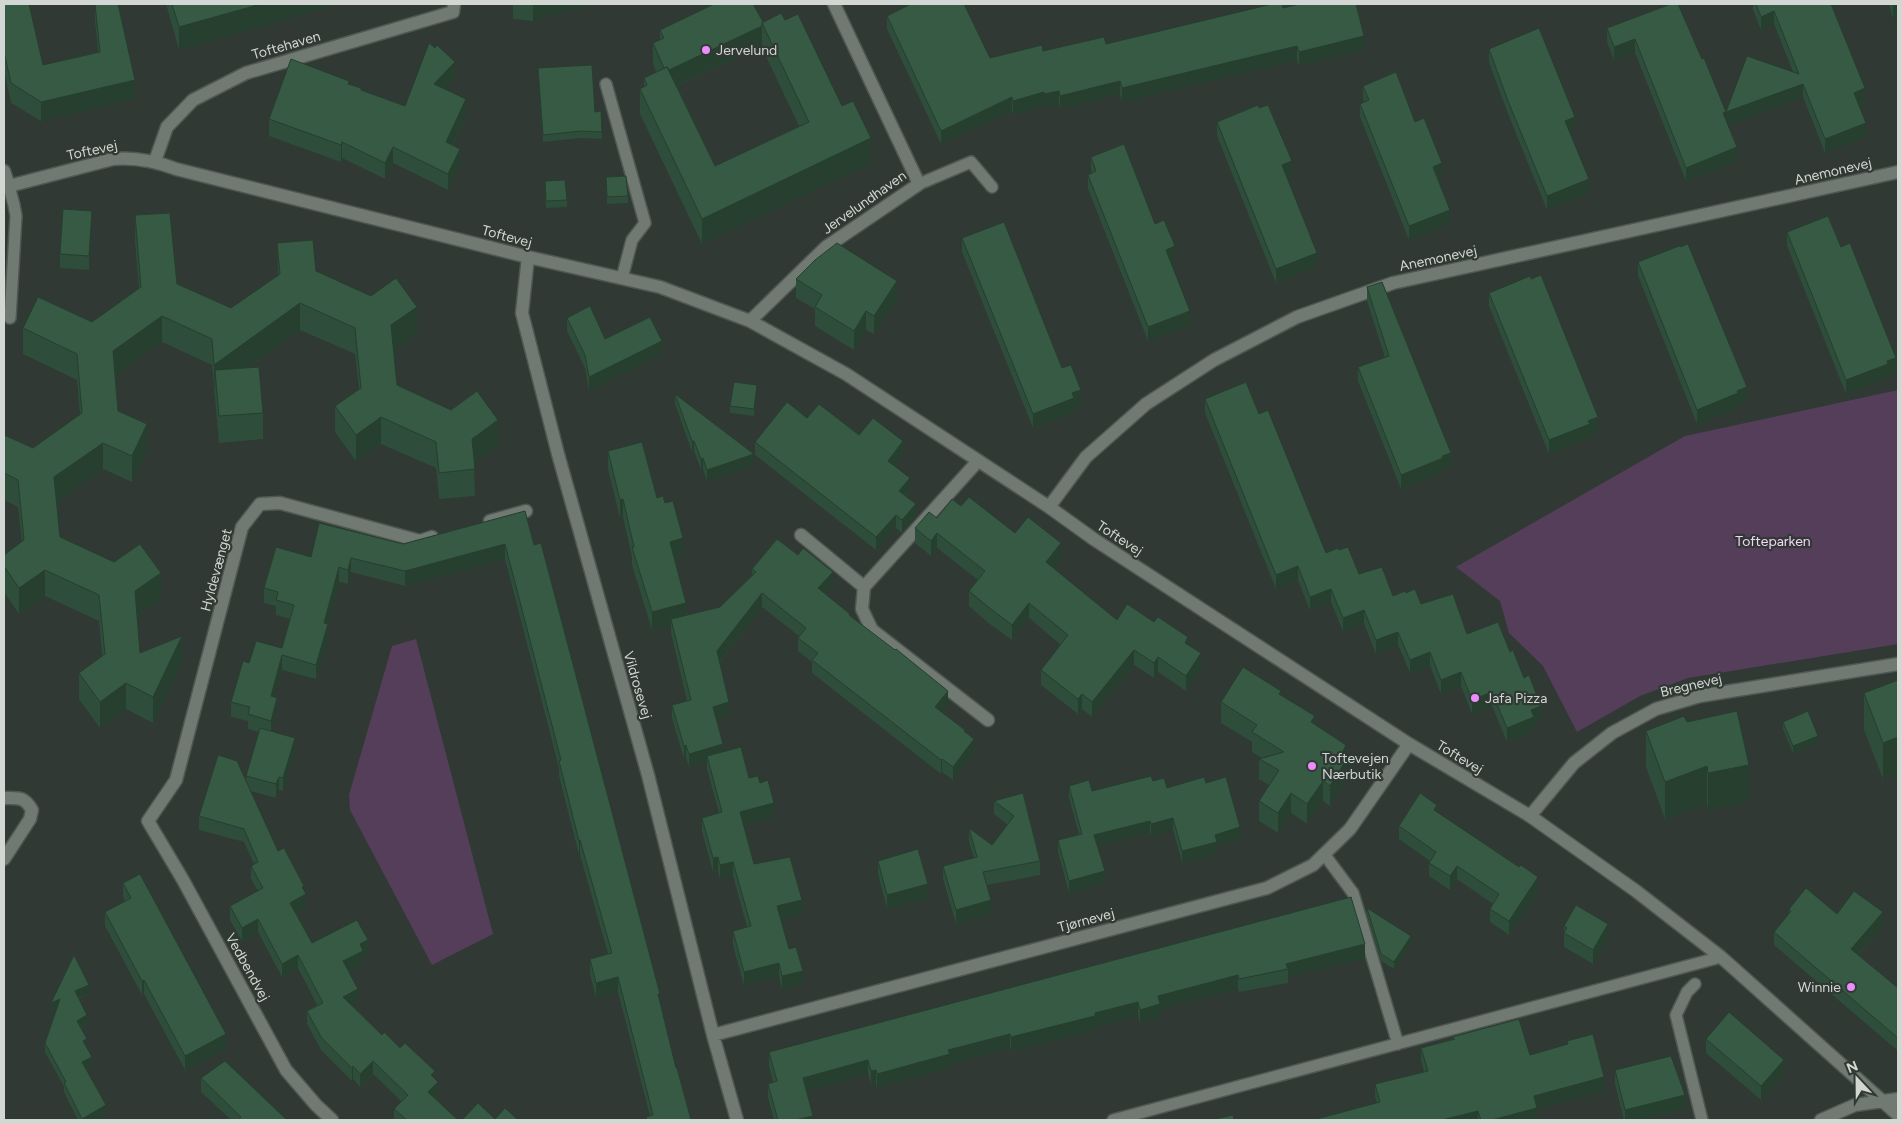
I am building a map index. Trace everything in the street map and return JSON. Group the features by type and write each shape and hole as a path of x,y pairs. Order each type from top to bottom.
{"street":[{"name":"Toftehaven","path":"155,160 167,127 193,100 246,73 453,12 454,4"},
{"name":"Jervelundhaven","path":"750,321 826,246 919,184 834,4"},
{"name":"Toftevej","path":"9,186 113,159 155,160 176,169 528,257 660,287 750,321 846,374 1049,507 1095,540 1409,744 1530,816 1636,891 1721,957 1898,1115"},
{"path":"4,171 9,186"},
{"name":"Anemonevej","path":"1049,507 1086,457 1146,404 1214,360 1297,317 1394,283 1898,172"},
{"name":"Vildrosevej","path":"528,257 522,313 558,454 648,775 713,1035 737,1120"},
{"path":"978,461 864,587 862,609 872,630 988,720"},
{"name":"Hyldevænget","path":"148,821 176,780 242,527 260,504 280,503 420,541 447,533"},
{"path":"482,523 526,510"},
{"path":"801,534 864,587"},
{"name":"Bregnevej","path":"1530,816 1574,763 1612,733 1656,709 1700,696 1898,664"},
{"name":"Tjørnevej","path":"713,1035 1266,888 1312,865 1350,829 1409,744"},
{"path":"4,798 21,798 28,803 32,810 30,819 4,859"},
{"name":"Vedbendvej","path":"148,821 183,880 286,1070 316,1105 332,1120"},
{"path":"1821,1120 1855,1105 1898,1099"}],"lane":[{"path":"606,84 646,223 632,240 622,278"},
{"path":"919,184 970,162 992,187"},
{"path":"9,186 16,216 10,318"},
{"path":"1324,854 1353,893 1398,1044"},
{"path":"1113,1120 1721,957"},
{"path":"1695,984 1687,992 1676,1015 1702,1120"}],"green space":[{"name":"Tofteparken","path":"1898,390 1898,644 1688,678 1640,696 1577,732 1543,666 1509,633 1500,601 1456,567 1685,436"},
{"path":"416,639 493,934 432,965 350,810 349,795 392,646"}],"building":[{"path":"4,4 29,4 43,65 100,52 95,4 118,4 135,80 41,102 11,83 4,52"},
{"path":"172,4 261,4 179,27"},
{"path":"714,4 753,4 763,22 762,26 669,70 667,67 664,68 653,43 664,38 660,30"},
{"path":"911,4 964,4 990,58 1042,45 1043,51 1104,37 1106,44 1272,4 1282,4 1283,8 1300,4 1356,4 1364,36 1299,52 1297,46 1122,88 1120,81 1060,96 1059,91 1044,94 1044,92 1013,101 1012,97 941,131 887,16"},
{"path":"1671,4 1678,4 1702,59 1704,58 1726,112 1723,113 1737,147 1686,168 1635,39 1614,47 1607,28"},
{"path":"1756,4 1831,4 1865,88 1854,93 1866,123 1825,139 1803,84 1726,112 1747,56 1799,74 1774,11 1761,17"},
{"path":"781,13 785,20 798,14 842,106 853,101 871,138 702,219 640,89 647,85 644,78 667,67 715,166 809,122 762,23"},
{"path":"1539,28 1575,117 1565,121 1589,179 1547,196 1489,49"},
{"path":"429,43 435,48 437,45 455,62 434,84 466,99 446,142 460,149 448,174 393,147 385,163 342,142 341,145 269,119 291,59 349,81 348,84 361,88 361,90 405,106"},
{"path":"592,65 595,112 601,111 602,132 581,131 543,135 538,68"},
{"path":"1396,72 1415,122 1424,118 1442,163 1433,167 1450,210 1409,226 1360,104 1369,100 1363,86"},
{"path":"1258,105 1259,108 1268,105 1292,161 1282,165 1317,253 1276,269 1217,122"},
{"path":"1124,144 1155,224 1164,220 1175,246 1166,250 1190,311 1148,327 1088,175 1096,171 1091,157"},
{"path":"626,176 628,196 607,197 606,177"},
{"path":"565,180 567,200 546,201 545,181"},
{"path":"63,209 92,211 89,256 60,254"},
{"path":"170,213 177,284 231,308 280,274 277,243 313,240 316,271 371,296 396,278 417,307 391,325 397,385 451,410 477,391 498,420 472,439 475,469 439,473 436,442 381,417 356,435 335,406 361,388 355,328 300,303 214,365 212,339 162,316 113,351 118,411 147,424 132,456 103,443 54,477 60,537 114,562 140,544 161,573 135,591 140,653 182,636 153,697 126,683 100,702 79,673 105,654 99,595 45,570 19,588 4,566 4,555 24,540 18,480 4,473 4,435 33,448 82,413 77,354 23,328 38,297 92,322 141,287 135,215"},
{"path":"1828,216 1841,247 1850,243 1896,358 1887,361 1888,364 1846,380 1787,232"},
{"path":"1004,222 1062,368 1071,365 1081,390 1072,393 1074,398 1033,414 962,238"},
{"path":"837,243 897,281 874,316 866,311 854,331 815,307 822,295 796,279 815,260"},
{"path":"1688,244 1747,387 1737,391 1738,393 1697,410 1638,262"},
{"path":"1541,275 1598,417 1588,421 1590,424 1549,440 1489,293 1530,276 1531,279"},
{"path":"1382,282 1451,453 1401,475 1358,367 1389,356 1367,287"},
{"path":"590,306 605,339 650,317 662,341 589,377 585,355 567,318"},
{"path":"259,367 263,413 219,416 215,370"},
{"path":"734,382 757,385 754,409 730,406"},
{"path":"1246,382 1259,414 1268,410 1326,553 1338,548 1339,550 1348,547 1359,574 1382,567 1393,596 1415,589 1421,604 1453,594 1467,634 1498,622 1510,652 1513,650 1524,678 1529,675 1541,706 1531,710 1534,717 1507,728 1492,692 1472,700 1461,672 1441,680 1430,652 1410,660 1398,632 1376,640 1364,610 1343,618 1331,589 1310,597 1298,566 1276,575 1205,399"},
{"path":"675,394 754,454 707,470 703,458 701,459 694,441 692,441"},
{"path":"787,402 807,418 819,404 859,435 873,418 903,441 888,461 910,478 899,491 916,504 902,520 896,515 876,537 755,442"},
{"path":"642,442 657,498 663,496 665,503 673,501 683,538 670,542 686,603 652,612 632,547 634,547 623,499 620,500 608,451"},
{"path":"969,497 1015,533 1028,517 1061,543 1046,562 1117,620 1127,604 1154,622 1158,617 1188,637 1185,643 1201,653 1186,676 1158,657 1154,663 1134,650 1092,702 1082,694 1078,699 1041,670 1068,635 1029,603 1012,625 969,591 985,571 937,533 931,541 915,528 929,512 937,518 952,499 961,506"},
{"path":"525,511 534,545 541,543 660,994 658,994 676,1068 691,1120 647,1120 646,1117 653,1115 618,977 596,983 590,959 612,953 579,841 559,761 561,760 505,544 405,571 351,558 348,570 339,567 324,623 328,624 316,665 282,655 271,696 277,698 271,721 248,714 250,707 231,702 243,661 249,663 256,641 282,648 294,605 276,600 278,592 264,588 276,547 311,557 319,523 403,544"},
{"path":"777,539 798,555 803,548 833,572 818,588 849,615 896,649 948,691 935,707 974,739 953,767 941,760 812,660 818,653 798,638 806,628 762,593 717,651 729,702 713,707 723,744 689,754 686,745 684,746 672,705 691,700 671,619 720,607 756,572 752,569"},
{"path":"1243,667 1281,691 1279,694 1315,716 1311,722 1346,745 1342,753 1348,757 1330,786 1323,781 1307,804 1291,793 1278,813 1259,801 1279,770 1259,759 1284,752 1252,732 1257,725 1221,702"},
{"path":"1898,680 1898,737 1883,743 1864,693"},
{"path":"1737,711 1749,765 1708,773 1707,766 1665,782 1646,731 1684,716 1687,722"},
{"path":"1808,711 1818,736 1793,746 1783,722"},
{"path":"260,728 295,738 283,778 279,777 276,784 246,776"},
{"path":"741,747 749,778 758,776 760,783 768,780 774,803 740,812 754,864 790,857 802,900 777,906 789,949 796,947 803,971 782,976 779,963 744,972 733,931 751,926 733,862 720,865 718,857 713,858 702,818 722,812 707,756"},
{"path":"218,755 237,761 278,851 284,848 304,886 302,887 306,894 290,903 312,943 357,920 368,940 360,944 363,951 343,961 358,989 343,997 382,1035 384,1032 400,1048 405,1043 435,1071 431,1075 438,1082 428,1092 458,1120 407,1120 394,1109 408,1095 373,1061 360,1074 321,1037 307,1011 323,1003 298,955 282,964 258,919 242,928 230,906 263,888 251,866 258,862 244,829 199,816"},
{"path":"1151,776 1153,781 1164,778 1167,788 1204,777 1206,783 1226,777 1240,827 1215,835 1217,842 1182,851 1173,818 1151,824 1150,821 1094,835 1105,871 1069,881 1058,840 1082,834 1069,786 1089,780 1092,791"},
{"path":"1023,793 1040,861 983,872 991,900 956,910 943,866 977,857 969,828 992,845 1014,816 994,801"},
{"path":"1420,793 1437,805 1434,810 1519,867 1521,865 1538,877 1509,921 1490,909 1499,894 1457,866 1450,876 1429,863 1436,852 1399,826"},
{"path":"918,849 928,884 887,895 878,861"},
{"path":"140,874 226,1034 185,1056 105,912 131,898 123,883"},
{"path":"1806,888 1837,914 1854,891 1883,912 1851,949 1898,988 1898,1038 1774,932"},
{"path":"1351,897 1365,944 1286,964 1288,969 1239,979 1238,975 1158,996 1160,1004 1140,1010 1138,1002 1095,1013 1095,1016 1011,1037 1010,1034 948,1050 950,1054 877,1074 876,1070 871,1071 868,1060 803,1078 813,1116 795,1120 778,1120 768,1084 777,1081 769,1052"},
{"path":"1576,905 1608,924 1593,950 1564,933 1567,928 1564,926"},
{"path":"1367,908 1411,936 1394,962 1381,954"},
{"path":"74,955 89,985 75,991 87,1015 77,1021 87,1039 83,1041 92,1057 82,1062 106,1105 82,1119 64,1083 66,1082 45,1043 60,999 51,1003"},
{"path":"1729,1012 1784,1060 1761,1086 1706,1039"},
{"path":"1519,1019 1530,1055 1568,1044 1567,1041 1593,1034 1604,1077 1534,1096 1537,1108 1492,1120 1481,1120 1478,1111 1442,1120 1313,1120 1380,1102 1375,1084 1428,1071 1421,1048 1455,1039 1452,1037"},
{"path":"1671,1056 1685,1095 1625,1110 1615,1070"},
{"path":"225,1061 287,1120 238,1120 241,1117 201,1078"},
{"path":"478,1103 495,1119 505,1108 518,1120 462,1120"},
{"path":"1233,1115 1234,1120 1211,1120"}],"place":[{"name":"Jervelund","path":"706,50"},
{"name":"Jafa Pizza","path":"1475,698"},
{"name":"Toftevejen Nærbutik","path":"1312,766"},
{"name":"Winnie","path":"1851,987"}]}
